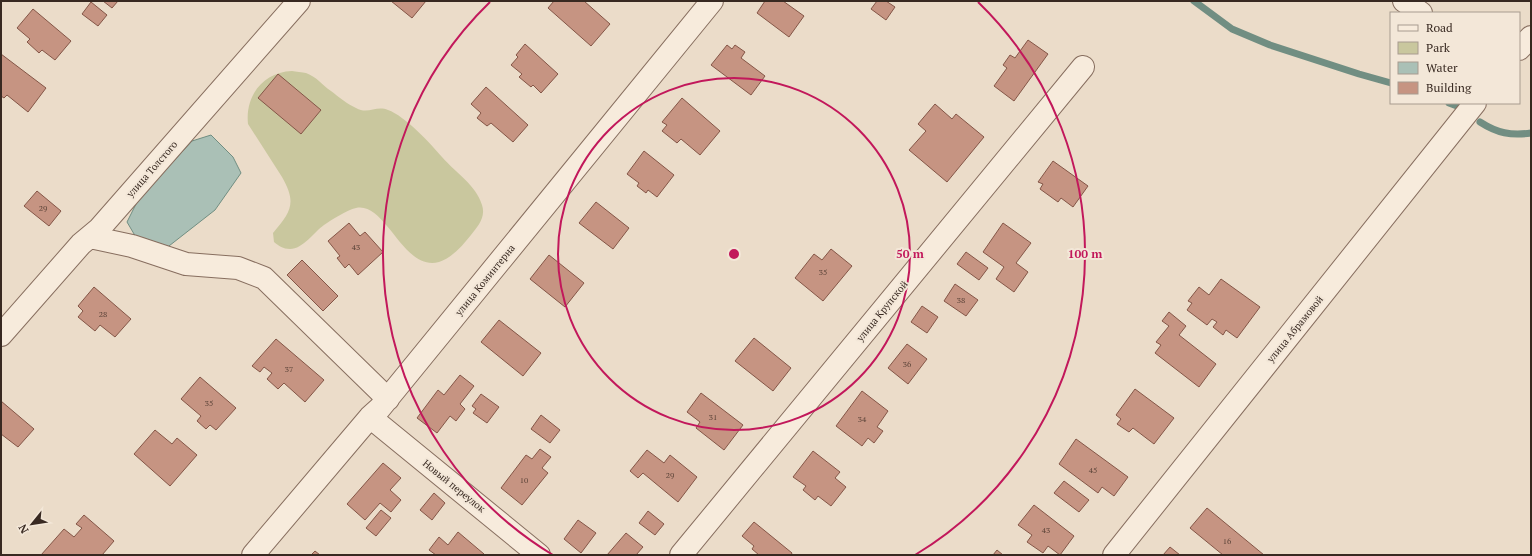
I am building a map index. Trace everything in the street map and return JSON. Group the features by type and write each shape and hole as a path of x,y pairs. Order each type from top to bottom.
{"street":[{"name":"улица Толстого","path":"1,335 81,244 99,229 299,1"},
{"name":"улица Коминтерна","path":"253,555 370,417 388,399 712,1"},
{"path":"1404,1 1420,12"},
{"path":"1520,48 1531,38"},
{"name":"улица Крупской","path":"681,555 1083,67"},
{"name":"улица Абрамовой","path":"1114,555 1473,104"},
{"path":"90,237 132,246 186,264 238,268 264,278 388,399"},
{"name":"Новый переулок","path":"370,417 539,555"}],"green space":[{"path":"292,71 310,75 346,102 360,110 384,109 395,113 417,130 447,163 470,185 479,198 483,213 481,221 457,251 448,258 439,262 426,262 415,257 377,215 367,209 356,208 327,223 304,243 295,248 285,248 274,242 273,233 288,213 290,207 289,194 282,177 248,124 248,114 253,95 258,87 272,76 282,72"}],"water":[{"path":"211,135 233,157 241,173 215,210 160,253 137,239 127,222 138,200 192,141"}],"building":[{"path":"103,1 118,1 112,8"},
{"path":"391,1 426,1 412,18"},
{"path":"554,1 584,1 610,24 591,46 548,8"},
{"path":"765,1 783,1 804,16 789,37 757,13"},
{"path":"877,1 886,1 895,7 886,20 871,9"},
{"path":"91,2 107,15 98,26 82,14"},
{"path":"33,9 71,41 55,60 42,50 39,53 27,42 30,39 17,28"},
{"path":"1028,40 1048,54 1014,101 994,86 1007,68 1003,65 1010,55 1015,58"},
{"path":"525,44 558,74 541,93 533,85 531,87 519,77 522,74 511,65 518,57 516,55"},
{"path":"727,45 732,49 735,45 745,52 741,58 765,76 751,95 711,65"},
{"path":"1,54 46,88 28,112 7,95 4,98 1,96"},
{"path":"278,74 321,110 301,134 258,98"},
{"path":"486,87 528,125 513,142 491,123 487,126 477,118 481,113 471,104"},
{"path":"682,98 720,131 700,155 681,139 677,143 662,131 667,125 662,122"},
{"path":"935,104 952,119 956,114 984,137 947,182 909,150 926,131 918,124"},
{"path":"644,151 674,175 657,197 648,190 646,193 637,186 639,183 627,174"},
{"path":"1053,161 1088,186 1073,207 1061,198 1058,202 1040,189 1043,184 1038,182"},
{"path":"37,191 61,211 49,226 24,206"},
{"path":"596,202 629,228 613,249 579,223"},
{"path":"349,223 360,236 365,232 383,252 358,275 349,264 345,268 337,258 340,256 328,241"},
{"path":"1003,223 1031,243 1016,263 1028,272 1014,292 996,279 1004,267 983,252"},
{"path":"831,249 852,266 823,301 795,278 814,254 822,260"},
{"path":"966,252 988,268 979,280 957,264"},
{"path":"549,255 584,283 565,307 530,279"},
{"path":"302,260 338,296 323,311 287,275"},
{"path":"1221,279 1260,307 1237,338 1226,330 1223,335 1213,327 1217,322 1212,319 1207,325 1187,310 1192,303 1188,301 1199,287 1209,295"},
{"path":"955,284 978,300 966,316 944,301"},
{"path":"94,287 131,319 115,337 100,325 95,331 78,317 83,311 78,306"},
{"path":"922,306 938,317 927,333 911,322"},
{"path":"1169,312 1186,326 1179,335 1216,364 1199,387 1155,353 1161,345 1156,342 1169,326 1162,321"},
{"path":"499,320 541,353 523,376 481,342"},
{"path":"754,338 791,368 773,391 735,361"},
{"path":"276,339 324,380 305,402 284,383 278,389 267,379 272,373 264,367 260,372 252,366"},
{"path":"907,344 927,359 908,384 888,368"},
{"path":"460,375 474,386 460,404 465,409 456,421 450,416 437,433 417,418 438,390 444,395"},
{"path":"200,377 236,408 216,430 210,425 206,429 197,421 201,416 181,399"},
{"path":"1135,389 1174,418 1154,444 1133,428 1129,432 1117,424 1121,419 1116,415"},
{"path":"862,391 888,411 877,427 883,431 874,443 868,438 862,446 836,426"},
{"path":"701,393 743,425 724,450 696,428 700,422 687,412"},
{"path":"481,394 499,407 487,423 473,413 476,409 472,406"},
{"path":"1,401 34,429 18,447 1,434"},
{"path":"541,415 560,430 550,443 531,429"},
{"path":"155,430 172,444 177,438 197,455 170,486 134,454"},
{"path":"1076,439 1128,477 1114,496 1102,487 1098,493 1059,464"},
{"path":"540,449 551,457 542,468 548,473 522,505 501,488 526,455 532,459"},
{"path":"647,450 664,463 670,455 697,477 678,502 643,473 638,478 630,471"},
{"path":"813,451 840,472 835,478 846,487 831,506 818,496 815,500 803,490 806,486 793,477"},
{"path":"383,463 401,478 390,490 401,500 391,512 380,503 365,520 347,504"},
{"path":"1064,481 1089,500 1079,512 1054,493"},
{"path":"434,493 445,503 432,520 420,510"},
{"path":"1034,505 1074,536 1060,555 1048,546 1043,553 1027,542 1032,535 1018,525"},
{"path":"1207,508 1264,555 1223,555 1190,528"},
{"path":"381,510 391,518 376,536 366,528"},
{"path":"648,511 664,524 655,535 639,523"},
{"path":"84,515 114,541 102,555 41,555 64,529 74,537 82,528 76,524"},
{"path":"578,520 596,533 581,553 564,539"},
{"path":"754,522 792,553 791,555 759,555 752,549 754,546 742,536"},
{"path":"458,532 484,555 436,555 429,550 439,537 448,545"},
{"path":"626,533 643,547 636,555 607,555"},
{"path":"1170,547 1180,555 1163,555"},
{"path":"997,550 1003,555 993,555"},
{"path":"315,551 320,555 311,555"}],"waterway":[{"path":"1194,1 1232,29 1270,45 1390,83"},
{"path":"1452,104 1457,106"},
{"path":"1480,122 1492,129 1504,133 1531,133"}]}
